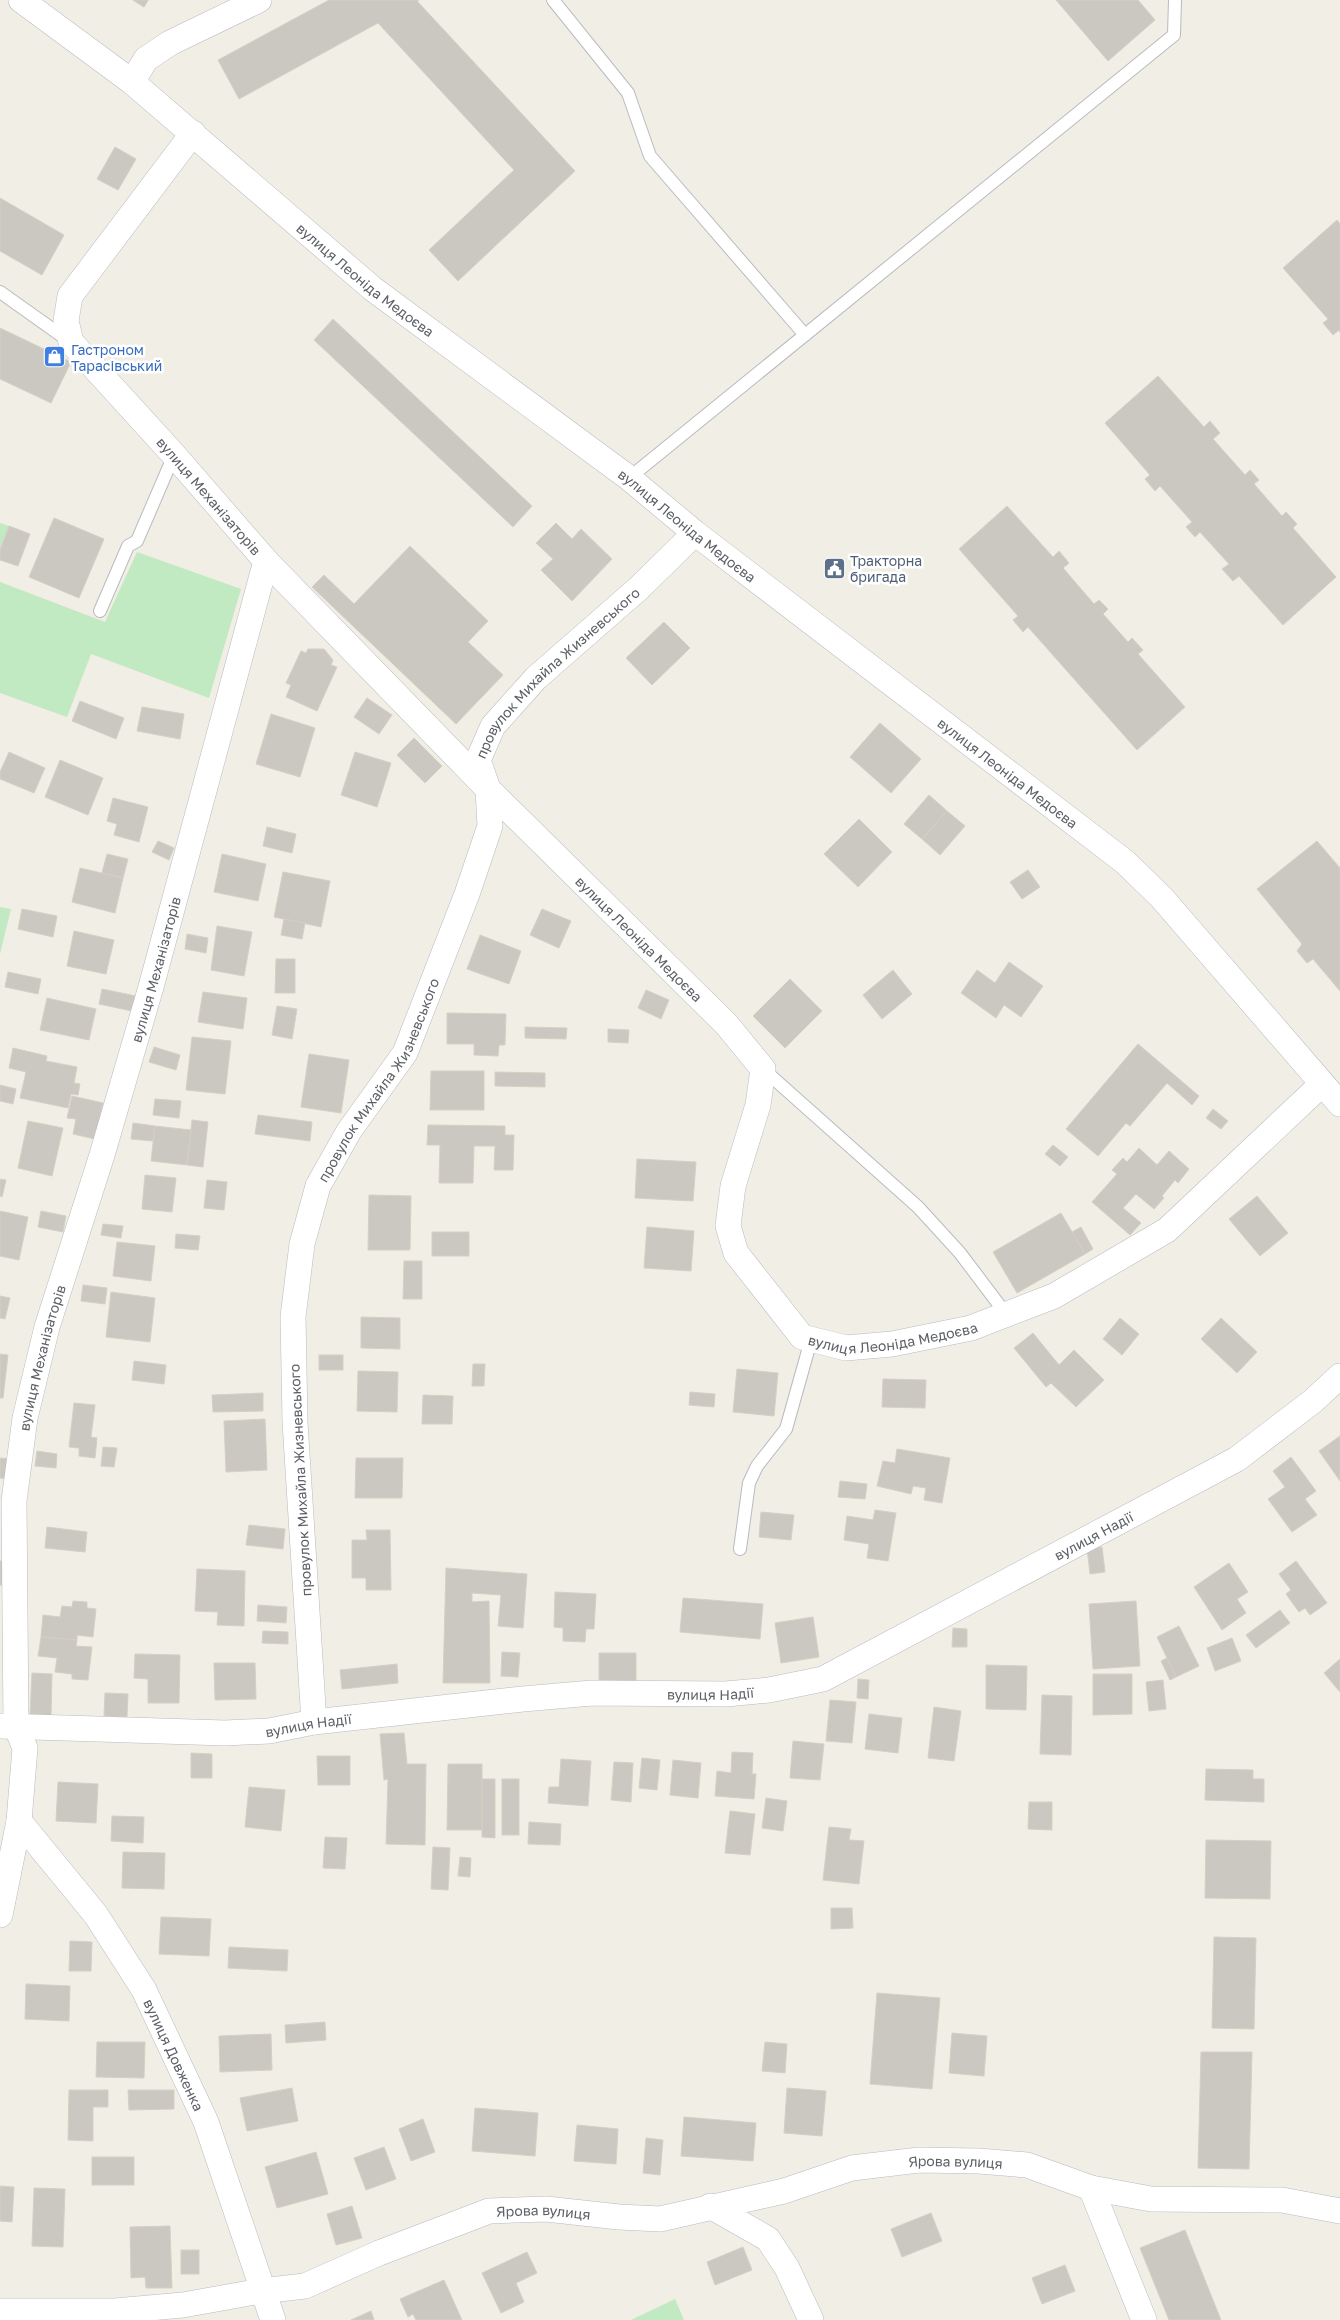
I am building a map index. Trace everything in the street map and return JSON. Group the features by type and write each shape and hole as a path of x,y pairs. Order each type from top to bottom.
{"street":[{"name":"вулиця Леоніда Медоєва","path":"21,0 132,82 193,132 374,289 629,478 695,533 1125,862 1162,898 1340,1104"},
{"path":"132,82 146,60 170,43 259,0"},
{"path":"71,342 66,322 70,296 193,132"},
{"name":"вулиця Механізаторів","path":"0,1915 19,1821 25,1748 8,1726 14,1501 25,1418 46,1327 102,1155 151,987 266,561 174,454 71,342"},
{"name":"провулок Михайла Жизневського","path":"314,1722 294,1374 293,1317 302,1244 318,1186 349,1131 404,1053 467,894 490,826 488,789 478,760 493,726 536,678 639,588 695,533"},
{"name":"вулиця Леоніда Медоєва","path":"266,561 488,789 727,1025 763,1069 758,1105 733,1186 728,1226 736,1253 802,1337 846,1348 892,1344 971,1328 1054,1296 1168,1230 1322,1084"},
{"name":"вулиця Надії","path":"8,1726 224,1733 269,1731 314,1722 592,1693 726,1694 769,1690 823,1680 1237,1459 1313,1401 1340,1376"},
{"name":"вулиця Довженка","path":"19,1821 96,1915 144,1990 206,2122 272,2320"},
{"name":"Ярова вулиця","path":"0,2311 115,2311 183,2305 261,2291 305,2286 379,2253 489,2211 546,2209 619,2217 660,2219 710,2206 784,2191 852,2168 919,2160 979,2161 1027,2165 1091,2188 1151,2199 1282,2200 1340,2211"},
{"path":"1091,2188 1144,2320"},
{"path":"710,2206 768,2239 787,2268 811,2320"}],"lane":[{"path":"553,0 628,93 650,156 805,335"},
{"path":"629,478 1174,35 1175,0"},
{"path":"0,292 71,342"},
{"path":"100,611 128,546 137,541 174,454"},
{"path":"763,1069 918,1207 960,1253 1006,1314"},
{"path":"740,1549 749,1483 757,1466 786,1429 811,1340"}],"green space":[{"path":"0,523 9,526 0,550"},
{"path":"137,552 241,589 209,698 91,654 67,717 0,693 0,582 105,622"},
{"path":"0,907 11,909 0,954"},
{"path":"675,2299 684,2320 631,2320"}],"building":[{"path":"133,0 148,0 144,7"},
{"path":"133,0 148,0 144,7"},
{"path":"329,0 419,0 417,1 575,171 458,281 429,250 514,170 378,23 239,99 218,60"},
{"path":"1056,0 1138,0 1155,20 1108,61"},
{"path":"115,147 136,159 118,190 97,179"},
{"path":"0,198 64,235 42,275 0,251"},
{"path":"1337,220 1340,224 1340,332 1339,330 1333,335 1323,323 1328,319 1283,268"},
{"path":"333,319 532,506 513,527 314,340"},
{"path":"0,328 71,362 51,403 0,379"},
{"path":"1158,376 1204,427 1210,421 1220,433 1213,439 1245,475 1250,470 1259,480 1254,484 1282,516 1286,512 1297,524 1293,528 1336,577 1283,625 1239,576 1233,581 1222,569 1229,564 1200,532 1195,537 1186,527 1192,522 1160,486 1155,491 1145,479 1150,475 1105,423"},
{"path":"1007,506 1053,557 1059,551 1069,563 1063,568 1094,604 1099,600 1108,609 1103,614 1128,642 1132,638 1143,650 1138,654 1185,707 1137,750 1028,627 1023,632 1013,620 1018,616 959,549"},
{"path":"54,518 104,539 79,598 29,577"},
{"path":"556,523 572,539 581,529 612,559 572,601 541,570 553,559 536,543"},
{"path":"9,526 30,534 18,566 0,560 0,550"},
{"path":"410,546 488,621 468,642 503,675 456,724 312,587 324,575 354,604"},
{"path":"664,622 690,648 652,685 626,658"},
{"path":"308,649 324,649 333,660 331,665 337,667 317,711 286,697 291,685 286,683 301,651 306,653"},
{"path":"367,698 392,715 379,734 354,717"},
{"path":"80,701 124,718 116,739 72,721"},
{"path":"142,707 184,714 180,739 137,731"},
{"path":"271,714 315,728 300,777 256,764"},
{"path":"880,723 921,759 891,793 850,757"},
{"path":"414,738 442,766 425,783 397,755"},
{"path":"9,752 45,768 34,793 0,779 0,772"},
{"path":"355,752 391,763 377,807 341,795"},
{"path":"60,760 103,778 88,815 45,797"},
{"path":"929,795 947,811 922,839 904,824"},
{"path":"113,798 148,807 139,842 114,835 117,824 107,821"},
{"path":"947,811 965,826 940,855 922,839"},
{"path":"859,819 892,852 858,887 824,854"},
{"path":"267,827 296,834 292,853 263,846"},
{"path":"158,841 174,848 169,860 152,852"},
{"path":"1317,841 1340,868 1340,991 1313,959 1307,963 1297,951 1302,944 1257,889"},
{"path":"107,854 128,859 123,878 102,873"},
{"path":"222,854 266,864 258,901 214,892"},
{"path":"80,868 123,878 115,913 72,902"},
{"path":"1028,870 1040,887 1022,899 1010,882"},
{"path":"283,872 330,881 321,927 274,917"},
{"path":"22,909 57,916 53,937 18,929"},
{"path":"542,909 571,921 559,948 530,935"},
{"path":"284,919 305,923 302,939 281,935"},
{"path":"217,926 252,932 244,976 211,970"},
{"path":"74,931 114,940 106,974 67,966"},
{"path":"187,934 208,938 206,953 185,949"},
{"path":"480,935 521,951 509,984 467,969"},
{"path":"276,959 295,959 295,993 275,993"},
{"path":"1009,962 1043,986 1021,1017 1004,1005 996,1018 961,993 977,970 995,983"},
{"path":"893,970 912,994 882,1019 863,995"},
{"path":"8,972 41,979 38,994 5,987"},
{"path":"790,979 822,1011 785,1048 753,1016"},
{"path":"102,989 136,996 132,1011 99,1004"},
{"path":"646,990 669,1000 661,1019 638,1008"},
{"path":"203,992 247,998 243,1029 198,1022"},
{"path":"47,998 96,1009 89,1040 40,1030"},
{"path":"277,1006 297,1009 292,1039 272,1035"},
{"path":"447,1013 506,1014 505,1045 499,1045 498,1056 474,1055 474,1044 447,1044"},
{"path":"525,1027 567,1028 566,1039 525,1038"},
{"path":"608,1029 629,1030 628,1043 608,1042"},
{"path":"192,1037 231,1041 225,1094 186,1090"},
{"path":"1138,1044 1199,1096 1192,1105 1167,1083 1130,1126 1126,1123 1098,1156 1066,1129"},
{"path":"154,1047 180,1055 176,1070 149,1062"},
{"path":"13,1048 47,1056 46,1061 77,1067 74,1083 80,1084 78,1095 71,1094 68,1108 20,1098 26,1072 9,1068"},
{"path":"309,1054 349,1060 341,1113 301,1107"},
{"path":"431,1071 484,1071 484,1110 430,1110"},
{"path":"495,1072 545,1073 545,1087 495,1086"},
{"path":"0,1085 16,1089 13,1104 0,1101"},
{"path":"72,1096 103,1103 95,1139 73,1134 76,1119 67,1118"},
{"path":"155,1099 181,1101 179,1118 153,1115"},
{"path":"1213,1109 1228,1121 1221,1129 1206,1118"},
{"path":"258,1115 312,1122 310,1141 255,1134"},
{"path":"192,1120 208,1122 203,1167 187,1165"},
{"path":"28,1121 63,1128 52,1176 18,1168"},
{"path":"133,1123 155,1126 153,1141 131,1139"},
{"path":"428,1125 505,1126 505,1135 514,1135 513,1170 494,1170 495,1146 474,1146 473,1183 439,1183 440,1145 427,1145"},
{"path":"155,1126 191,1130 187,1165 151,1161"},
{"path":"1053,1145 1068,1157 1060,1166 1045,1154"},
{"path":"1139,1148 1157,1165 1169,1151 1189,1169 1178,1183 1175,1180 1162,1196 1164,1198 1154,1209 1136,1194 1123,1208 1141,1223 1130,1235 1092,1202 1117,1174 1112,1170 1123,1158 1127,1162"},
{"path":"637,1159 696,1162 693,1201 635,1198"},
{"path":"145,1175 176,1178 172,1212 142,1209"},
{"path":"0,1179 6,1180 2,1197 0,1196"},
{"path":"207,1180 227,1182 224,1210 204,1208"},
{"path":"369,1195 411,1196 410,1250 368,1250"},
{"path":"1257,1196 1288,1233 1260,1256 1229,1219"},
{"path":"0,1211 28,1217 19,1260 0,1256"},
{"path":"41,1211 66,1216 63,1232 38,1227"},
{"path":"1061,1213 1085,1254 1017,1293 993,1252"},
{"path":"103,1224 123,1226 121,1238 101,1235"},
{"path":"647,1227 694,1231 691,1271 644,1268"},
{"path":"1081,1227 1093,1249 1085,1254 1072,1232"},
{"path":"432,1232 469,1232 469,1256 432,1256"},
{"path":"176,1234 200,1236 198,1250 175,1248"},
{"path":"117,1242 155,1246 151,1281 113,1276"},
{"path":"404,1261 422,1261 422,1299 403,1299"},
{"path":"83,1285 107,1288 105,1304 81,1301"},
{"path":"111,1292 155,1298 150,1342 106,1337"},
{"path":"0,1296 10,1298 5,1319 0,1318"},
{"path":"361,1317 400,1318 400,1349 361,1348"},
{"path":"1120,1318 1139,1334 1122,1355 1103,1339"},
{"path":"1221,1318 1257,1352 1237,1373 1201,1339"},
{"path":"1033,1333 1059,1365 1074,1350 1104,1380 1076,1407 1051,1383 1046,1387 1014,1348"},
{"path":"0,1354 8,1355 3,1398 0,1398"},
{"path":"319,1355 343,1355 343,1370 319,1370"},
{"path":"134,1361 166,1365 164,1384 132,1380"},
{"path":"473,1364 485,1364 484,1386 472,1386"},
{"path":"737,1369 778,1373 774,1416 733,1412"},
{"path":"358,1371 398,1372 397,1412 357,1411"},
{"path":"883,1379 926,1380 925,1408 882,1407"},
{"path":"690,1392 715,1394 714,1407 689,1405"},
{"path":"263,1393 263,1411 213,1412 212,1395"},
{"path":"423,1395 453,1396 452,1424 422,1424"},
{"path":"74,1403 95,1405 91,1437 97,1438 95,1458 79,1456 79,1448 69,1447"},
{"path":"265,1419 267,1470 226,1472 224,1421"},
{"path":"1340,1436 1340,1481 1319,1451"},
{"path":"103,1447 117,1448 114,1467 101,1466"},
{"path":"897,1449 950,1458 942,1503 924,1500 926,1488 913,1486 911,1494 877,1486 883,1461 895,1463"},
{"path":"37,1451 57,1454 56,1468 35,1466"},
{"path":"1291,1457 1316,1491 1305,1499 1317,1515 1292,1532 1268,1499 1285,1487 1273,1471"},
{"path":"0,1458 11,1459 9,1479 0,1478"},
{"path":"356,1458 403,1458 402,1498 355,1498"},
{"path":"840,1481 867,1484 865,1499 838,1497"},
{"path":"875,1510 896,1513 888,1561 867,1558 869,1544 844,1540 847,1516 873,1520"},
{"path":"761,1512 794,1515 791,1540 759,1537"},
{"path":"249,1525 285,1529 283,1549 246,1545"},
{"path":"47,1527 87,1532 85,1552 45,1548"},
{"path":"366,1530 390,1530 391,1590 366,1590 366,1578 352,1578 352,1540 367,1540"},
{"path":"1102,1547 1105,1572 1090,1574 1087,1548"},
{"path":"0,1561 4,1561 2,1585 0,1585"},
{"path":"1296,1561 1327,1603 1310,1615 1305,1608 1299,1612 1286,1594 1291,1590 1279,1574"},
{"path":"1229,1563 1248,1592 1237,1599 1246,1613 1222,1630 1194,1587"},
{"path":"446,1568 527,1574 523,1628 498,1626 501,1595 472,1593 472,1602 489,1601 490,1683 443,1683"},
{"path":"197,1569 245,1571 244,1626 217,1625 218,1612 195,1611"},
{"path":"555,1592 596,1594 594,1629 586,1629 585,1642 563,1641 563,1628 554,1627"},
{"path":"683,1598 763,1604 760,1639 680,1632"},
{"path":"73,1601 87,1602 87,1608 96,1609 93,1637 77,1635 77,1640 41,1637 43,1615 60,1617 62,1606 72,1607"},
{"path":"1136,1601 1140,1666 1093,1669 1089,1604"},
{"path":"258,1605 287,1607 286,1623 257,1621"},
{"path":"1280,1610 1290,1623 1256,1648 1246,1635"},
{"path":"813,1617 819,1657 781,1663 775,1623"},
{"path":"1179,1626 1199,1666 1176,1677 1157,1637"},
{"path":"953,1628 967,1629 967,1647 952,1647"},
{"path":"263,1631 288,1632 288,1644 262,1643"},
{"path":"41,1637 77,1640 76,1646 92,1647 88,1680 72,1679 72,1674 55,1672 57,1658 38,1656"},
{"path":"1232,1638 1241,1661 1215,1671 1207,1648"},
{"path":"502,1652 520,1653 518,1677 501,1676"},
{"path":"599,1653 636,1653 636,1684 599,1683"},
{"path":"135,1654 180,1655 179,1703 148,1703 148,1679 134,1678"},
{"path":"1167,1658 1176,1677 1170,1680 1161,1661"},
{"path":"1340,1659 1340,1692 1324,1673"},
{"path":"214,1663 255,1663 256,1699 215,1700"},
{"path":"397,1664 398,1683 342,1689 340,1670"},
{"path":"986,1665 1027,1666 1026,1710 986,1709"},
{"path":"32,1673 52,1674 51,1716 30,1715"},
{"path":"1093,1674 1132,1674 1132,1714 1093,1715"},
{"path":"858,1679 869,1680 868,1699 857,1698"},
{"path":"1163,1680 1166,1709 1149,1711 1146,1682"},
{"path":"105,1693 128,1694 127,1717 104,1716"},
{"path":"1042,1695 1072,1696 1071,1755 1040,1754"},
{"path":"830,1700 856,1702 852,1743 826,1741"},
{"path":"934,1707 961,1711 954,1761 928,1758"},
{"path":"869,1714 902,1718 898,1753 865,1749"},
{"path":"404,1733 407,1764 426,1764 425,1845 386,1844 388,1779 384,1780 380,1734"},
{"path":"793,1741 824,1744 820,1780 790,1778"},
{"path":"732,1752 753,1753 752,1774 756,1774 754,1799 715,1796 717,1771 731,1773"},
{"path":"191,1753 212,1754 212,1778 191,1778"},
{"path":"317,1756 350,1756 350,1785 318,1785"},
{"path":"642,1758 660,1760 657,1790 639,1788"},
{"path":"561,1759 591,1761 588,1806 548,1803 549,1787 559,1787"},
{"path":"673,1760 701,1763 698,1798 670,1795"},
{"path":"614,1762 633,1763 631,1802 611,1800"},
{"path":"448,1764 482,1764 482,1830 447,1830"},
{"path":"1206,1769 1253,1770 1253,1779 1264,1779 1264,1802 1205,1800"},
{"path":"482,1779 495,1779 495,1838 482,1837"},
{"path":"502,1779 519,1779 519,1835 502,1835"},
{"path":"58,1782 98,1784 96,1823 56,1821"},
{"path":"249,1787 285,1790 281,1831 245,1827"},
{"path":"766,1798 787,1801 783,1831 762,1828"},
{"path":"1029,1802 1052,1802 1052,1830 1028,1829"},
{"path":"730,1811 755,1814 750,1855 725,1853"},
{"path":"112,1816 144,1817 143,1843 111,1841"},
{"path":"529,1822 561,1824 560,1845 528,1844"},
{"path":"829,1827 851,1829 849,1840 864,1841 859,1884 823,1880"},
{"path":"325,1837 347,1838 345,1869 323,1868"},
{"path":"1206,1840 1271,1841 1270,1899 1205,1898"},
{"path":"433,1847 450,1848 448,1890 431,1889"},
{"path":"123,1852 165,1853 164,1889 122,1888"},
{"path":"460,1857 471,1858 470,1877 458,1876"},
{"path":"831,1908 852,1908 853,1928 831,1929"},
{"path":"161,1917 211,1919 209,1956 159,1954"},
{"path":"1214,1937 1256,1938 1254,2029 1212,2028"},
{"path":"70,1941 92,1942 91,1971 69,1971"},
{"path":"229,1947 288,1950 287,1971 228,1968"},
{"path":"26,1984 70,1986 69,2021 25,2019"},
{"path":"877,1993 940,1998 932,2089 870,2084"},
{"path":"325,2022 326,2040 286,2043 285,2025"},
{"path":"952,2033 987,2036 984,2076 949,2073"},
{"path":"271,2034 272,2070 220,2072 219,2036"},
{"path":"97,2042 145,2042 144,2078 96,2077"},
{"path":"765,2042 787,2044 785,2073 762,2071"},
{"path":"1201,2052 1252,2052 1249,2169 1198,2168"},
{"path":"292,2088 298,2121 247,2131 240,2098"},
{"path":"787,2088 826,2091 822,2136 784,2133"},
{"path":"69,2090 108,2090 108,2107 93,2107 93,2141 68,2140"},
{"path":"128,2090 174,2090 174,2109 129,2110"},
{"path":"475,2108 538,2113 535,2156 472,2151"},
{"path":"684,2117 756,2123 753,2161 681,2156"},
{"path":"423,2119 435,2152 411,2161 399,2129"},
{"path":"577,2125 618,2129 616,2164 574,2161"},
{"path":"646,2138 663,2140 660,2175 643,2173"},
{"path":"384,2147 396,2179 366,2190 354,2158"},
{"path":"316,2152 328,2194 277,2208 265,2167"},
{"path":"92,2157 134,2157 134,2185 92,2185"},
{"path":"0,2186 14,2187 12,2222 0,2221"},
{"path":"34,2188 65,2189 63,2247 32,2246"},
{"path":"352,2206 362,2238 336,2245 327,2214"},
{"path":"931,2213 942,2241 902,2257 891,2229"},
{"path":"170,2226 172,2288 146,2288 145,2277 131,2278 130,2227"},
{"path":"1185,2230 1221,2320 1169,2320 1140,2248"},
{"path":"743,2247 752,2270 715,2285 707,2262"},
{"path":"181,2250 199,2250 199,2274 181,2274"},
{"path":"527,2252 537,2273 516,2283 524,2302 501,2313 482,2273"},
{"path":"1065,2265 1075,2291 1042,2304 1032,2278"},
{"path":"444,2280 462,2320 416,2320 413,2314 408,2317 400,2299"},
{"path":"371,2311 374,2320 351,2320"}],"place":[{"name":"Гастроном Тарасівський","path":"55,357"},
{"name":"Тракторна бригада","path":"834,568"}]}
